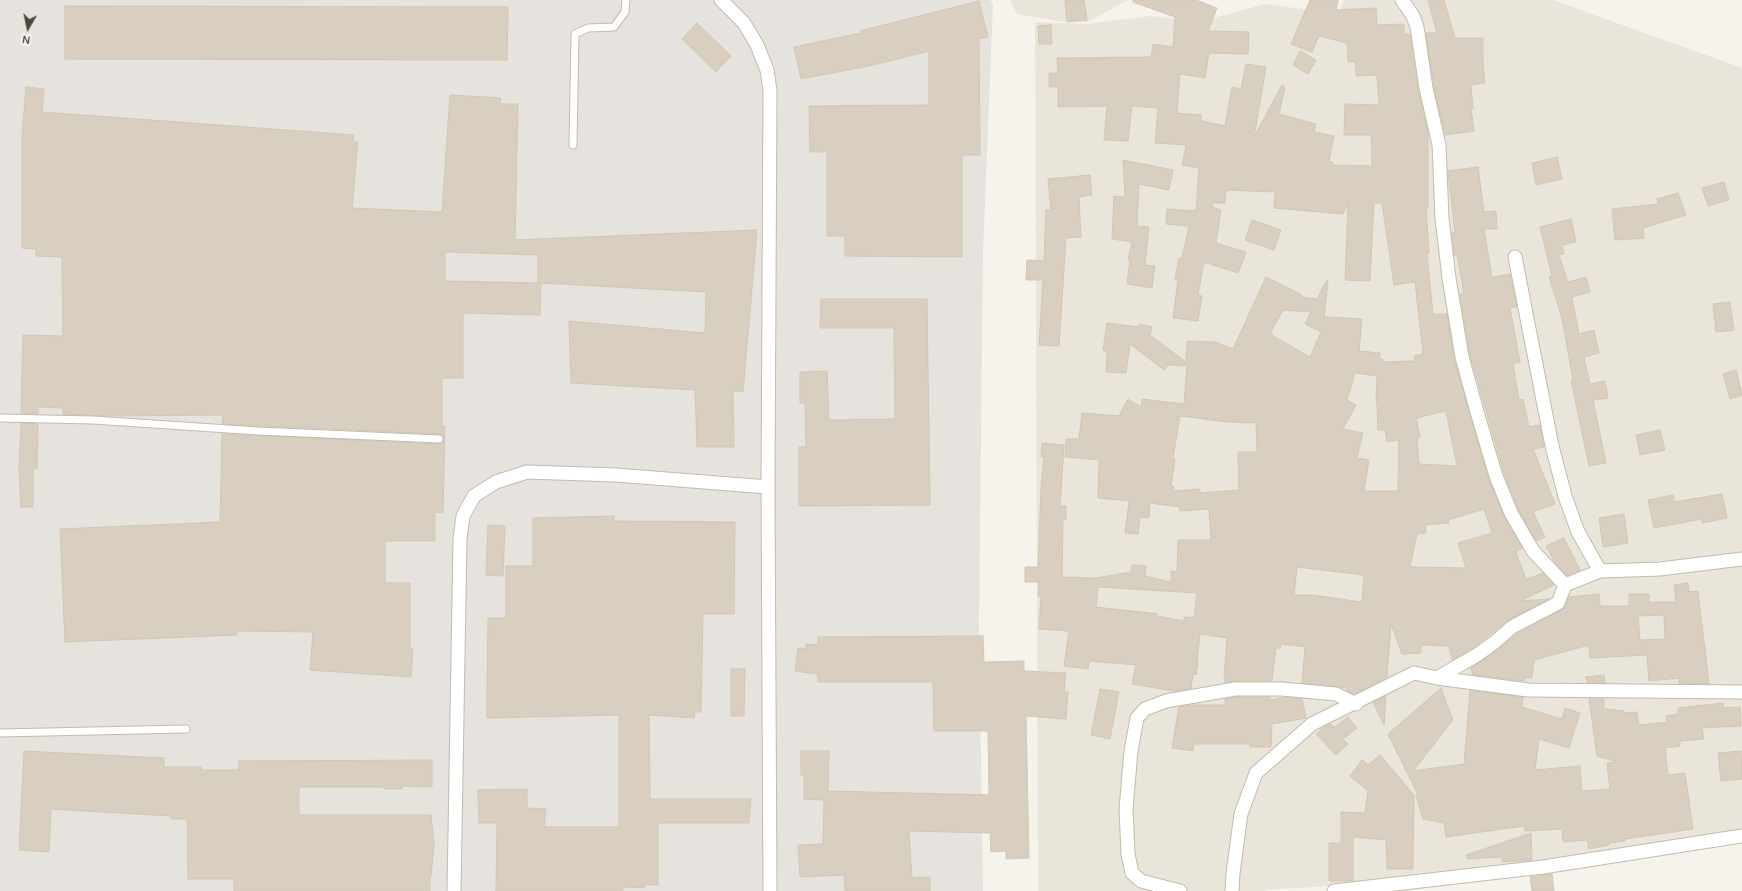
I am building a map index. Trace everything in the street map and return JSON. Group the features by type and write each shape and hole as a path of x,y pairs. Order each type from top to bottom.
{"street":[{"path":"721,0 744,23 757,45 767,70 770,91 768,487 770,891"},
{"path":"1402,0 1413,16 1417,27 1426,88 1439,145 1442,218 1449,278 1462,357 1477,412 1496,476 1511,513 1533,551 1566,585"},
{"path":"1515,257 1552,446 1565,496 1578,532 1600,571"},
{"path":"454,891 460,539 463,516 474,496 496,482 528,472 616,475 768,487"},
{"path":"1438,678 1483,651 1512,627 1558,603 1566,585 1600,571 1660,569 1742,559"},
{"path":"1232,891 1241,814 1256,773 1312,724 1356,704 1414,673 1438,678 1528,690 1742,692"},
{"path":"1180,891 1141,881 1132,873 1128,854 1126,809 1131,751 1137,718 1145,709 1166,701 1235,689 1282,688 1336,694 1356,704"},
{"path":"1334,891 1543,866 1742,836"}],"lane":[{"path":"573,145 575,34 588,28 614,27 625,12 626,0"},
{"path":"0,418 93,420 258,431 439,439"},
{"path":"0,733 186,730"}],"shaded area":[{"path":"0,0 990,0 993,4 983,251 979,621 983,891 0,891"},
{"path":"1010,0 1128,0 1087,22 1065,22 1017,14"},
{"path":"1344,0 1553,0 1742,68 1742,832 1460,872 1360,884 1267,891 1038,891 1035,22 1087,24 1151,16 1199,22 1265,4 1339,14"}],"building":[{"path":"1065,0 1084,0 1087,20 1067,22"},
{"path":"1133,0 1196,0 1217,8 1208,31 1249,32 1248,54 1209,53 1205,78 1180,74 1177,113 1201,115 1201,121 1225,126 1232,87 1241,89 1246,64 1266,67 1254,137 1282,85 1285,87 1279,114 1316,124 1314,132 1334,136 1329,162 1333,162 1332,165 1372,166 1371,135 1344,135 1345,104 1379,105 1377,75 1356,76 1355,61 1348,62 1347,43 1319,36 1312,52 1291,44 1310,0 1338,0 1336,10 1376,8 1377,25 1404,24 1404,34 1410,34 1418,90 1428,132 1428,207 1426,207 1429,253 1427,253 1433,314 1447,314 1454,359 1488,478 1504,516 1522,548 1516,552 1525,576 1527,579 1543,573 1554,585 1520,601 1549,599 1508,620 1473,648 1452,660 1449,646 1421,645 1421,653 1402,654 1391,624 1387,677 1354,694 1347,691 1347,688 1302,683 1305,647 1281,644 1281,648 1276,648 1272,681 1235,681 1225,683 1224,677 1227,638 1200,634 1196,675 1193,674 1191,689 1174,691 1132,684 1136,665 1089,661 1088,669 1064,666 1069,631 1039,629 1041,596 1038,596 1039,582 1025,582 1025,567 1038,567 1041,489 1044,457 1041,457 1042,443 1064,445 1060,506 1066,506 1066,519 1063,519 1062,577 1096,578 1131,572 1132,565 1146,566 1145,576 1171,582 1171,571 1177,572 1178,540 1211,540 1209,509 1180,511 1179,507 1150,503 1149,518 1140,517 1138,534 1125,533 1129,501 1098,498 1099,460 1065,457 1066,439 1079,439 1082,413 1119,416 1128,399 1141,407 1142,399 1184,404 1187,366 1168,365 1164,370 1130,344 1126,373 1106,372 1107,351 1103,350 1107,323 1139,327 1139,324 1152,327 1150,335 1186,362 1187,341 1215,342 1233,349 1266,277 1302,295 1301,297 1317,299 1326,281 1328,281 1324,317 1362,319 1359,351 1380,353 1380,359 1383,359 1383,362 1415,361 1414,356 1423,354 1415,282 1394,285 1382,203 1374,203 1370,281 1345,280 1348,202 1343,214 1274,208 1275,192 1226,190 1225,203 1213,203 1212,207 1221,210 1216,243 1246,252 1238,273 1204,262 1198,295 1202,296 1198,321 1173,318 1178,280 1175,279 1179,258 1182,258 1189,226 1166,224 1167,209 1196,211 1199,168 1182,165 1186,145 1155,143 1158,108 1132,106 1128,141 1104,140 1107,106 1058,107 1058,87 1049,87 1049,73 1058,73 1057,58 1151,57 1153,44 1173,47 1175,17 1133,2","holes":["1283,310 1311,312 1305,324 1321,332 1310,357 1270,334","1355,373 1377,376 1376,402 1378,430 1385,430 1387,442 1399,440 1398,491 1364,491 1369,460 1357,458 1363,433 1343,429 1356,405 1347,400","1446,411 1457,466 1419,464 1417,438 1420,437 1416,418","1180,416 1228,422 1256,423 1257,452 1238,452 1239,490 1200,493 1200,489 1174,491 1174,487 1171,486 1175,459 1173,458","1484,509 1492,533 1458,543 1466,568 1410,567 1417,534 1426,533 1425,525 1449,523 1448,520","1297,567 1364,575 1362,602 1313,595 1294,595","1098,587 1197,593 1194,618 1184,617 1184,621 1157,616 1158,614 1096,607"]},
{"path":"1428,0 1444,0 1455,38 1483,38 1485,83 1471,85 1473,109 1471,109 1474,131 1445,135 1434,87 1426,33 1437,33"},
{"path":"979,1 988,37 979,39 980,155 962,155 962,257 845,256 845,236 827,236 827,152 810,152 809,106 929,105 929,51 869,66 801,79 794,47 861,33 860,31"},
{"path":"65,6 508,7 507,60 65,59"},
{"path":"697,23 731,56 716,72 682,39"},
{"path":"1051,25 1052,44 1039,44 1038,26"},
{"path":"1300,51 1316,60 1308,74 1293,65"},
{"path":"26,87 44,89 42,112 354,135 353,142 358,142 352,208 442,212 450,95 501,98 500,104 518,104 515,240 757,230 743,392 733,391 734,447 697,447 695,390 571,383 569,321 705,333 706,292 541,283 540,315 463,313 463,378 442,378 442,426 445,426 443,513 435,512 435,541 385,541 385,583 410,583 410,649 413,649 411,677 310,670 313,632 237,631 237,635 65,642 60,529 220,522 222,434 439,444 443,442 444,439 442,435 439,434 222,424 223,415 105,416 63,414 63,408 38,407 38,414 21,413 23,335 63,336 62,257 36,256 36,249 22,248 22,137","holes":["445,252 538,255 538,283 445,281"]},
{"path":"1557,157 1562,179 1536,185 1532,163"},
{"path":"1123,160 1173,170 1169,190 1139,184 1137,226 1149,227 1145,265 1155,266 1152,288 1127,284 1130,260 1128,260 1132,242 1112,239 1114,196 1125,197"},
{"path":"1478,167 1484,212 1496,211 1497,229 1484,229 1492,277 1510,274 1517,307 1510,308 1520,362 1513,364 1519,400 1523,399 1529,427 1540,425 1544,447 1533,449 1555,504 1533,512 1545,537 1536,541 1518,509 1504,473 1470,355 1460,294 1464,293 1457,255 1454,255 1452,233 1455,233 1448,171"},
{"path":"1090,175 1092,195 1079,197 1081,237 1066,238 1059,346 1039,345 1043,280 1026,280 1027,260 1044,261 1046,210 1051,210 1048,179"},
{"path":"1724,182 1729,200 1708,206 1702,188"},
{"path":"1678,193 1686,215 1643,228 1644,238 1615,240 1612,209 1658,204 1657,199"},
{"path":"1571,219 1576,242 1562,245 1564,254 1559,255 1568,282 1586,277 1590,292 1572,297 1579,334 1594,330 1599,353 1584,357 1590,384 1605,381 1608,398 1593,400 1606,463 1589,466 1571,380 1573,380 1562,318 1549,277 1552,276 1540,227"},
{"path":"1252,220 1281,230 1274,250 1245,240"},
{"path":"821,299 927,299 930,505 799,506 799,447 806,447 805,403 800,403 800,372 827,371 829,420 895,419 894,328 820,328"},
{"path":"1730,302 1734,330 1716,332 1713,304"},
{"path":"1736,370 1742,395 1730,399 1723,374"},
{"path":"21,423 38,424 37,469 33,469 33,507 21,507 19,469"},
{"path":"1660,430 1665,450 1640,455 1636,435"},
{"path":"1722,494 1727,518 1702,523 1702,519 1654,528 1648,500 1673,495 1674,502"},
{"path":"1624,514 1628,543 1603,547 1599,518"},
{"path":"614,516 614,521 735,522 734,614 703,614 701,712 695,712 694,718 649,715 650,799 751,799 749,823 658,823 658,885 644,885 644,888 623,887 623,891 496,891 497,823 479,823 478,790 527,789 527,808 546,809 544,827 619,827 619,715 487,718 488,618 506,618 506,566 533,566 533,518"},
{"path":"488,525 505,526 503,576 486,575"},
{"path":"1564,538 1580,570 1567,576 1554,561 1546,546"},
{"path":"1688,583 1689,592 1698,591 1709,684 1679,683 1679,678 1649,681 1647,655 1590,658 1589,645 1534,660 1532,678 1525,677 1524,681 1473,675 1471,668 1517,634 1562,610 1569,597 1599,594 1600,606 1629,606 1629,594 1649,594 1649,602 1676,602 1674,585","holes":["1664,615 1665,639 1640,640 1638,616"]},
{"path":"983,636 984,662 1024,661 1024,671 1066,673 1064,692 1068,692 1066,719 1026,716 1029,858 1006,859 1006,851 991,852 990,833 909,831 912,878 930,877 930,891 845,891 844,875 800,877 798,845 823,844 824,800 804,799 804,775 801,775 801,751 829,751 828,791 989,795 988,731 934,731 933,682 818,682 818,674 795,671 798,648 806,649 806,644 818,645 818,637"},
{"path":"731,669 745,669 744,716 731,716"},
{"path":"1604,675 1605,683 1587,683 1586,677"},
{"path":"1441,688 1453,720 1413,771 1464,764 1470,690 1523,697 1522,707 1562,719 1565,708 1580,713 1569,748 1539,739 1535,770 1580,766 1582,791 1610,789 1607,763 1617,762 1597,756 1589,699 1604,699 1604,709 1624,711 1624,713 1637,712 1639,725 1667,722 1666,716 1678,714 1678,708 1723,703 1723,708 1740,707 1741,726 1702,728 1704,739 1680,741 1680,746 1665,748 1668,775 1685,773 1693,829 1625,839 1625,841 1609,843 1609,845 1589,849 1587,840 1563,842 1562,829 1525,831 1524,826 1446,837 1444,823 1423,819 1416,796 1418,795 1388,734"},
{"path":"1100,689 1119,692 1110,739 1091,735"},
{"path":"1386,696 1384,725 1373,702"},
{"path":"1236,697 1270,697 1270,700 1286,697 1302,699 1306,718 1272,724 1271,747 1250,747 1250,744 1194,744 1193,751 1172,748 1179,707 1191,705 1225,705 1225,699"},
{"path":"1348,717 1357,728 1343,739 1348,744 1336,755 1316,734 1331,724 1334,728"},
{"path":"24,751 164,758 164,767 201,767 201,770 239,770 239,761 432,760 432,787 402,786 402,789 384,789 384,787 299,787 299,815 431,815 434,845 430,876 430,891 234,891 234,879 188,879 187,819 171,819 171,816 51,809 49,852 19,850"},
{"path":"1741,751 1742,779 1721,781 1718,753"},
{"path":"1380,755 1414,795 1413,869 1387,869 1386,840 1353,837 1353,881 1329,881 1329,843 1341,843 1341,812 1365,813 1368,791 1350,776 1362,760 1368,765"},
{"path":"1531,833 1532,860 1502,862 1502,857 1467,859 1466,855"},
{"path":"1552,874 1554,891 1532,891 1530,877"}]}
